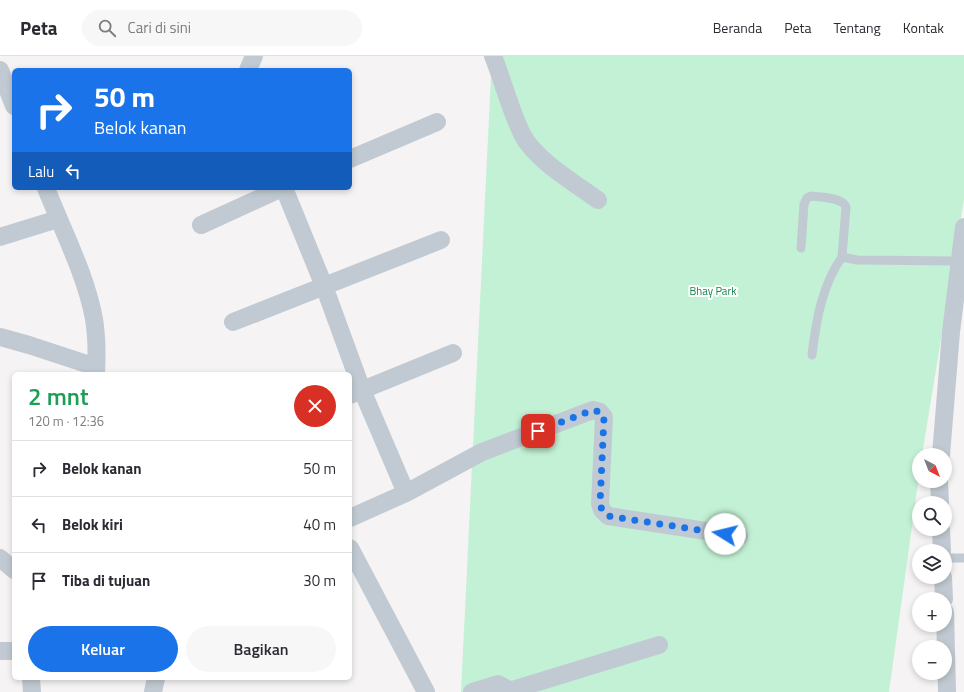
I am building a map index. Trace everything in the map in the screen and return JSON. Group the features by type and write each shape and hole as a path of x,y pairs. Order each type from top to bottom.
{"street":[{"path":"249,68 254,56"},
{"path":"261,56 269,56"},
{"path":"493,56 523,134 534,149 549,163 598,200"},
{"path":"0,70 12,101"},
{"path":"352,158 437,122"},
{"path":"0,338 30,345 96,370 97,347 94,318 84,283 47,190"},
{"path":"200,225 279,190"},
{"path":"284,190 324,286 350,372"},
{"path":"0,237 58,219"},
{"path":"942,448 951,332 964,227"},
{"path":"233,322 440,240"},
{"path":"356,393 453,353"},
{"path":"352,380 356,393 406,493"},
{"path":"352,517 406,493 482,452 593,410 600,412 604,417 600,504 602,510 608,516 739,536"},
{"path":"352,552 426,692"},
{"path":"0,558 12,568"},
{"path":"946,632 947,692"},
{"path":"472,692 498,684 512,691 660,645"},
{"path":"0,651 12,651"},
{"path":"31,680 32,692"},
{"path":"153,692 156,680"}],"lane":[{"path":"801,248 804,204 807,198 811,196 827,198 845,204 842,256 835,268 817,319 812,355"},
{"path":"842,256 857,260 960,261"},
{"path":"952,558 964,558"}],"green space":[{"name":"Bhay Park","path":"492,56 964,56 964,199 923,448 912,448 912,488 917,488 916,496 912,496 912,526 889,692 461,692"}],"route":[{"path":"538,431 593,410 600,412 604,417 600,504 602,510 608,516 725,534"}]}
